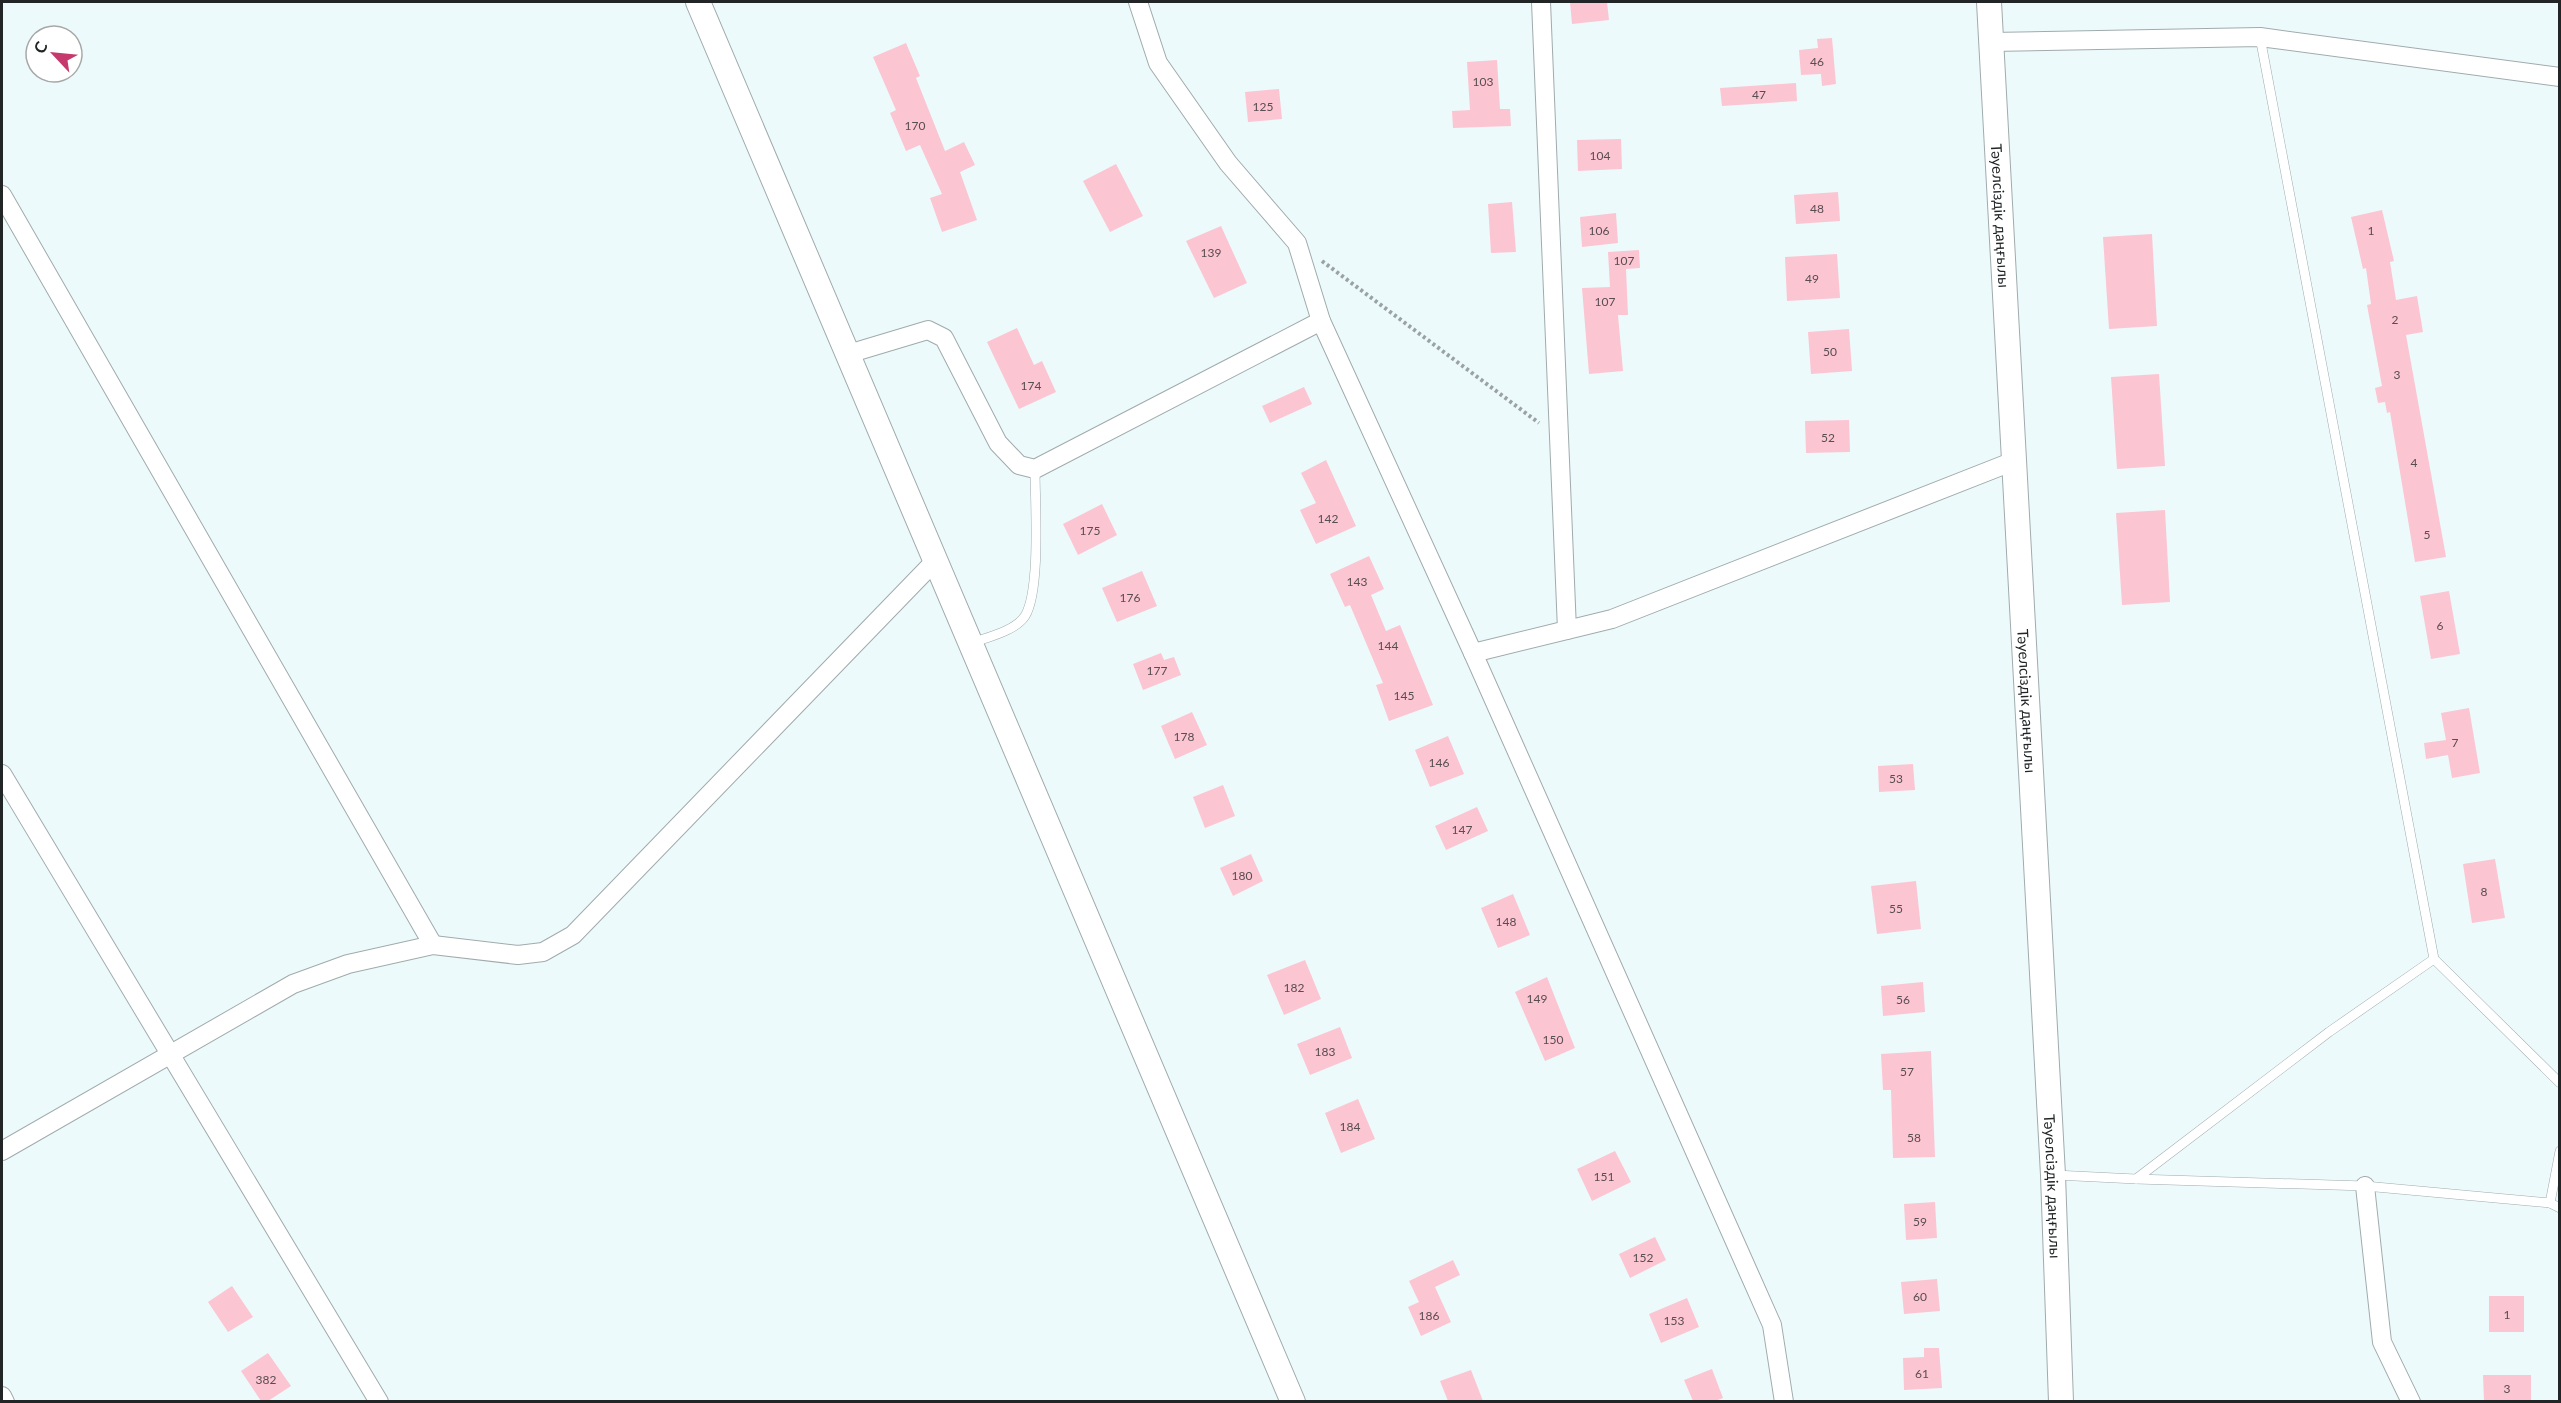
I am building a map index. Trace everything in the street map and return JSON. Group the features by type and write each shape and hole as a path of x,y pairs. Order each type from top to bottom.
{"main road":[{"path":"699,2 1293,1401"},
{"name":"Тәуелсіздік даңғылы","path":"1989,2 2053,1175 2061,1401"}],"street":[{"path":"1138,2 1158,63 1228,163 1297,243 1321,321 1473,653 1772,1325 1784,1401"},
{"path":"1541,2 1567,630"},
{"path":"1991,42 2260,37 2559,77"},
{"path":"2,195 433,945"},
{"path":"848,354 928,330 944,338 998,443 1019,465 1035,469 1321,321"},
{"path":"1473,653 1612,619 2013,461"},
{"path":"2,1151 293,984 348,964 433,945 518,955 543,952 573,935 936,560"},
{"path":"2,774 379,1401"},
{"path":"2365,1186 2382,1342 2411,1401"},
{"path":"2,1396 5,1401"}],"lane":[{"path":"2260,37 2434,959 2559,1083"},
{"path":"971,643 1006,630 1025,616 1035,574 1035,469"},
{"path":"2136,1179 2329,1032 2434,959"},
{"path":"2550,1203 2559,1151"},
{"path":"2053,1175 2365,1186 2550,1203 2559,1208"}],"path":[{"path":"1297,243 1558,437"}],"building":[{"path":"1570,2 1607,2 1609,20 1572,24"},
{"path":"1832,38 1836,84 1822,86 1821,74 1801,75 1799,50 1818,48 1817,39"},
{"path":"906,43 920,76 916,78 945,151 964,142 975,165 960,172 977,220 942,232 930,198 942,194 920,145 906,151 890,113 896,110 873,57"},
{"path":"1497,60 1500,109 1510,109 1511,126 1453,128 1452,111 1470,110 1467,62"},
{"path":"1796,83 1797,101 1722,106 1720,88"},
{"path":"1279,89 1282,119 1248,122 1245,92"},
{"path":"1621,139 1622,169 1578,171 1577,140"},
{"path":"1116,164 1143,216 1110,232 1083,181"},
{"path":"1838,192 1840,221 1796,224 1794,195"},
{"path":"1512,202 1516,252 1491,253 1488,204"},
{"path":"2382,210 2394,261 2390,262 2396,300 2417,296 2423,332 2406,335 2446,557 2415,562 2390,412 2387,413 2385,402 2378,403 2375,388 2382,386 2367,305 2371,304 2366,268 2363,269 2351,217"},
{"path":"1616,213 1618,243 1582,247 1580,217"},
{"path":"1221,226 1247,283 1214,298 1186,241"},
{"path":"2152,234 2157,326 2109,329 2103,237"},
{"path":"1639,250 1640,268 1626,269 1628,315 1618,315 1623,371 1589,374 1582,288 1610,287 1608,252"},
{"path":"1837,254 1840,298 1787,301 1785,257"},
{"path":"1017,328 1034,365 1042,361 1056,392 1019,409 987,342"},
{"path":"1849,329 1852,371 1811,374 1808,332"},
{"path":"2159,374 2165,466 2117,469 2111,377"},
{"path":"1304,387 1312,404 1270,423 1262,406"},
{"path":"1849,420 1850,452 1806,453 1805,421"},
{"path":"1326,460 1356,526 1316,544 1300,510 1316,503 1301,473"},
{"path":"1102,504 1117,535 1078,555 1063,524"},
{"path":"2165,510 2170,602 2122,605 2116,513"},
{"path":"1369,556 1384,589 1371,595 1386,631 1400,625 1433,705 1389,721 1376,685 1383,683 1350,605 1345,607 1330,574"},
{"path":"1142,571 1157,606 1117,622 1102,588"},
{"path":"2449,591 2460,654 2431,659 2420,596"},
{"path":"1161,653 1164,660 1174,657 1181,675 1143,690 1133,664"},
{"path":"2469,708 2480,773 2452,778 2448,755 2426,759 2424,743 2446,740 2441,713"},
{"path":"1192,712 1207,745 1175,759 1161,726"},
{"path":"1448,736 1464,774 1430,787 1415,750"},
{"path":"1913,764 1915,790 1879,792 1878,766"},
{"path":"1223,785 1235,816 1205,828 1193,797"},
{"path":"1477,807 1488,831 1446,850 1435,826"},
{"path":"1251,854 1263,881 1233,896 1220,868"},
{"path":"2495,859 2505,918 2472,923 2463,864"},
{"path":"1916,881 1921,929 1877,934 1871,886"},
{"path":"1513,894 1530,935 1498,948 1481,908"},
{"path":"1305,960 1321,999 1284,1015 1267,975"},
{"path":"1547,977 1575,1048 1545,1061 1515,992"},
{"path":"1923,982 1925,1012 1883,1016 1881,986"},
{"path":"1340,1027 1352,1058 1310,1075 1297,1044"},
{"path":"1931,1051 1935,1157 1893,1158 1891,1090 1883,1090 1881,1054"},
{"path":"1358,1099 1375,1139 1341,1153 1325,1113"},
{"path":"1615,1151 1631,1182 1592,1201 1577,1169"},
{"path":"1935,1202 1937,1238 1906,1240 1904,1204"},
{"path":"1655,1237 1666,1260 1630,1278 1619,1254"},
{"path":"1453,1260 1460,1275 1435,1287 1451,1322 1421,1336 1408,1307 1419,1302 1409,1281"},
{"path":"1937,1279 1940,1311 1904,1314 1901,1282"},
{"path":"232,1286 253,1317 228,1332 208,1302"},
{"path":"2489,1296 2524,1296 2524,1332 2489,1332"},
{"path":"1687,1298 1699,1327 1661,1343 1649,1314"},
{"path":"1924,1348 1939,1348 1942,1388 1904,1390 1903,1358 1924,1357"},
{"path":"268,1353 291,1386 268,1401 261,1401 241,1371"},
{"path":"1712,1369 1723,1398 1715,1401 1693,1401 1684,1380"},
{"path":"1471,1370 1483,1401 1448,1401 1440,1381"},
{"path":"2483,1375 2531,1375 2531,1401 2484,1401"}]}
